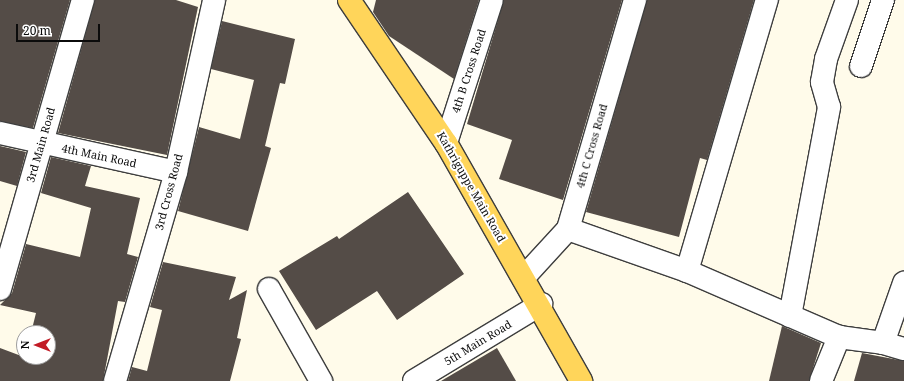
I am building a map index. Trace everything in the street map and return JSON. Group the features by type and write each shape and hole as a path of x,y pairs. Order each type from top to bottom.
{"main road":[{"name":"Kathriguppe Main Road","path":"355,4 446,143 541,304 582,381"}],"street":[{"name":"3rd Main Road","path":"0,289 83,0"},
{"name":"3rd Cross Road","path":"115,381 176,172 214,0"},
{"name":"4th B Cross Road","path":"446,143 492,0"},
{"name":"4th C Cross Road","path":"524,277 568,229 634,0"},
{"path":"687,271 767,0"},
{"path":"790,316 829,107 822,82 826,59 847,0"},
{"path":"861,66 883,0"},
{"name":"4th Main Road","path":"0,133 176,172"},
{"path":"568,229 687,271 839,336 883,343 904,349"},
{"path":"883,343 904,283"},
{"path":"269,289 321,381"},
{"name":"5th Main Road","path":"414,381 541,304"},
{"path":"821,381 839,336"}],"building":[{"path":"0,0 70,0 33,128 0,121"},
{"path":"95,0 176,0 198,7 167,155 58,133"},
{"path":"376,0 479,0 454,79 389,36 373,12"},
{"path":"504,0 622,0 563,200 499,179 512,140 467,124"},
{"path":"647,0 754,0 707,160 700,158 679,237 586,212"},
{"path":"222,21 295,39 285,84 280,83 265,146 271,148 248,231 178,211 199,127 240,139 254,80 211,69"},
{"path":"0,146 26,152 17,186 0,181"},
{"path":"51,157 91,166 85,186 140,198 127,254 138,257 125,302 118,301 103,381 0,381 0,348 16,354 16,365 56,365 56,325 33,325 36,313 0,305 12,293 26,244 80,257 91,208 41,193"},
{"path":"408,192 464,274 397,320 377,291 316,330 279,271 337,236 339,239"},
{"path":"163,262 236,277 229,300 247,290 237,338 241,339 230,381 128,381 132,367 147,371 162,310 150,307"},
{"path":"782,326 821,343 809,381 769,381"},
{"path":"497,348 516,381 441,381"},
{"path":"862,353 904,361 904,381 854,381"}]}
